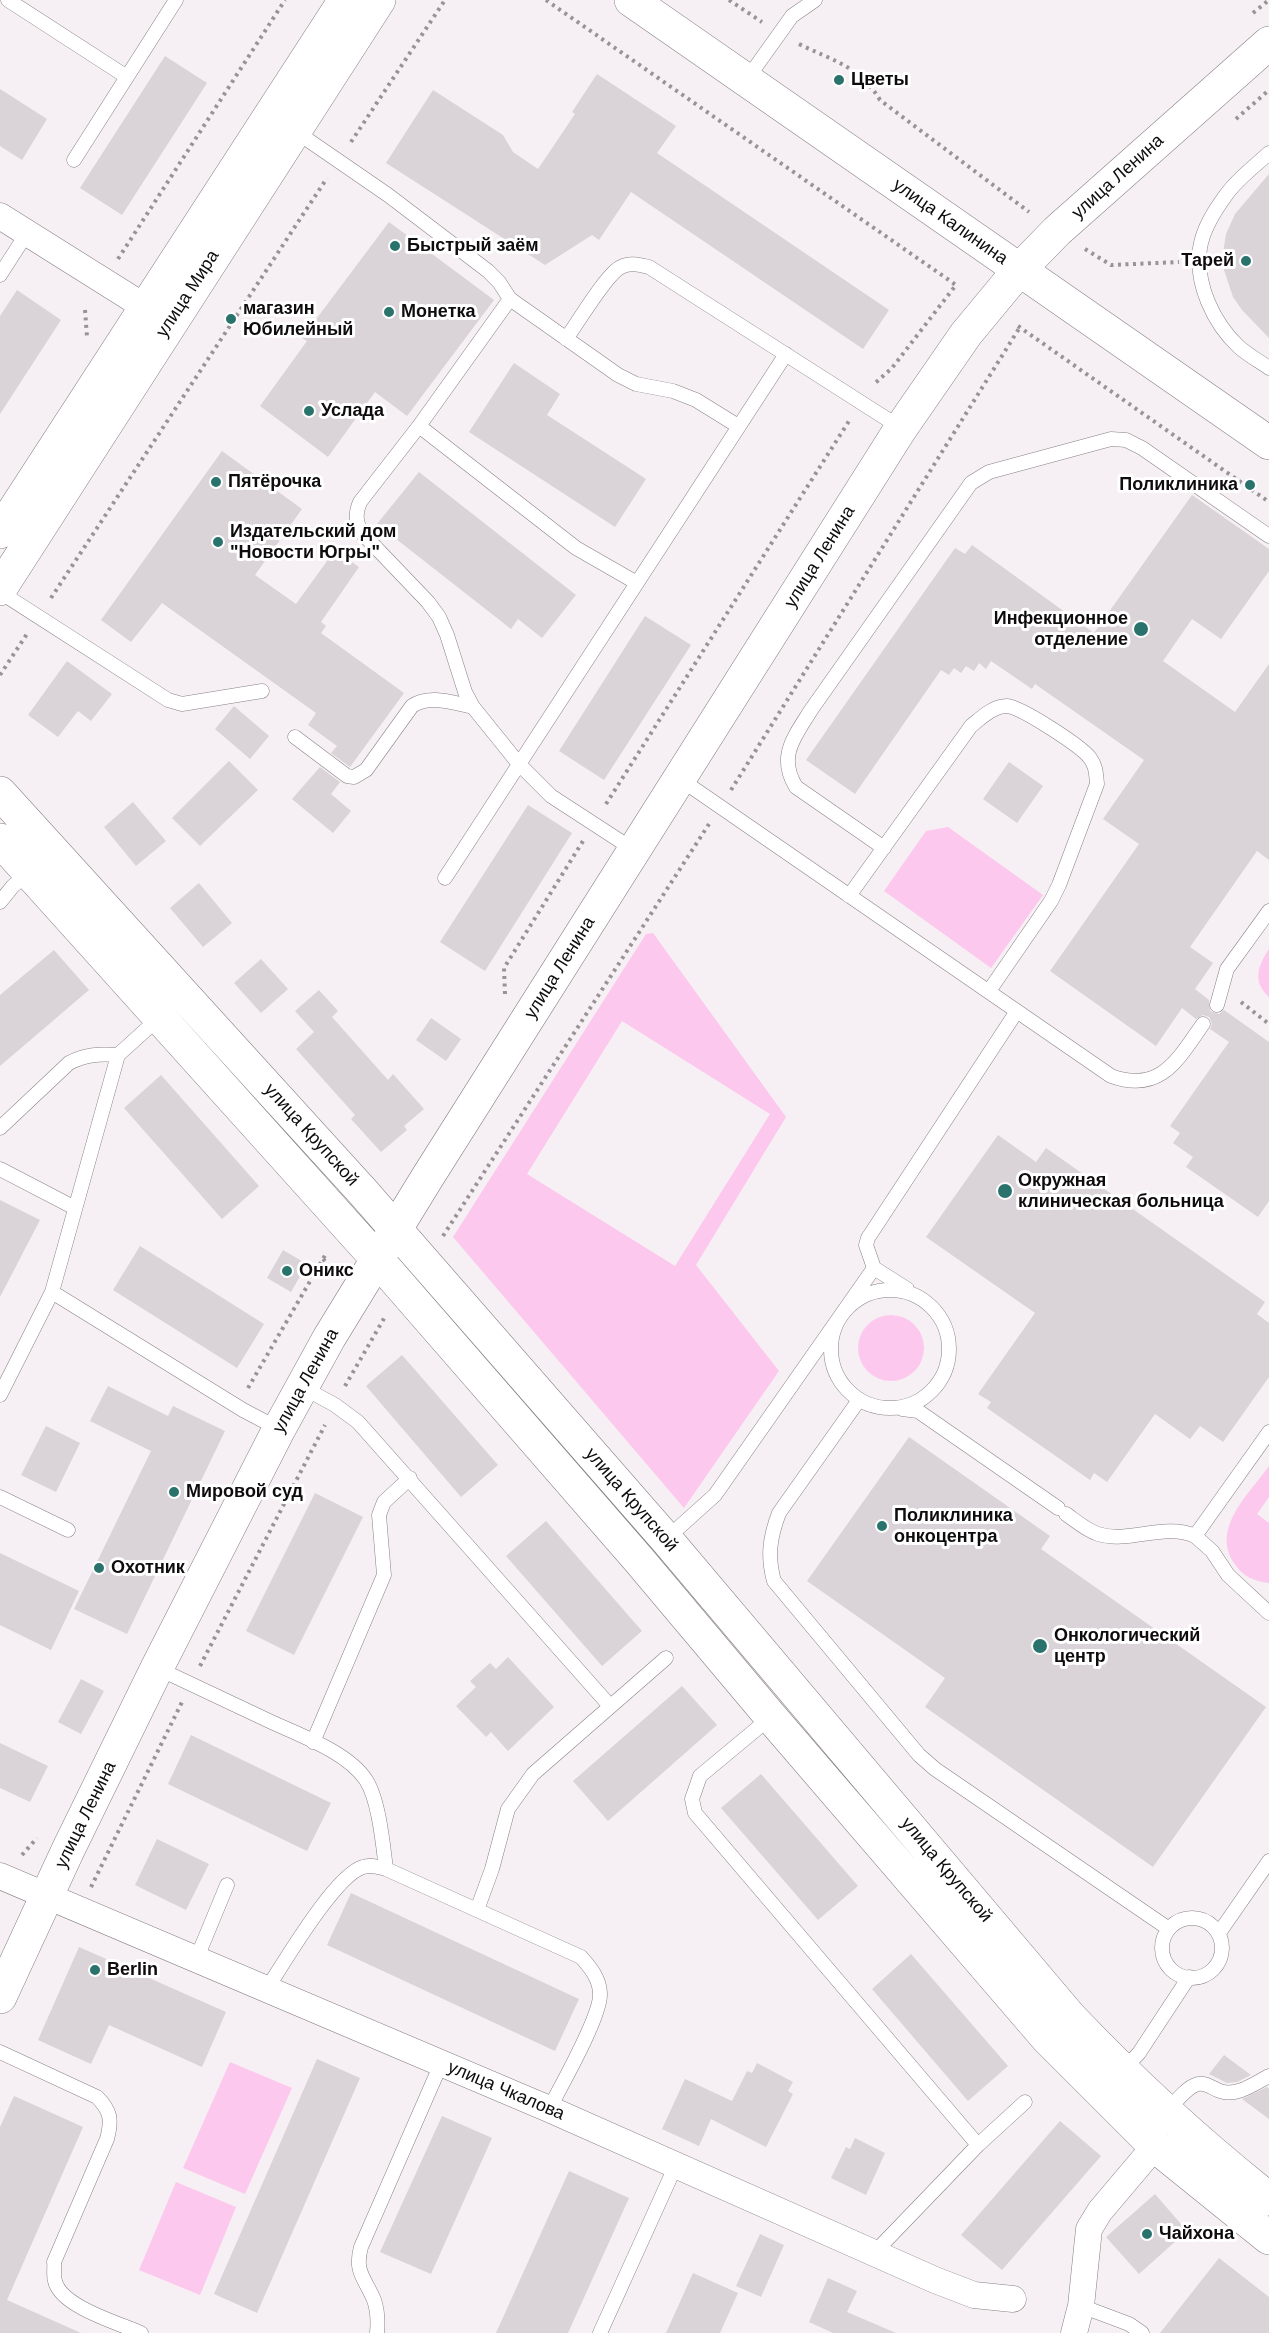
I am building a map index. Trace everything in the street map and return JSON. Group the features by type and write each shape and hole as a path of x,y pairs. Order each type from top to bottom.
{"main road":[{"name":"улица Мира","path":"0,590 157,315 345,0"},
{"name":"улица Мира","path":"1,528 295,131 379,0"},
{"name":"улица Калинина","path":"631,0 1269,443"},
{"name":"улица Ленина","path":"0,1996 157,1668 302,1387 395,1229 901,428 966,334 1018,270 1057,231 1269,44"},
{"name":"улица Крупской","path":"0,793 395,1229 666,1539 1070,2017 1111,2081"},
{"name":"улица Крупской","path":"0,840 377,1259 639,1560 1047,2038 1111,2081 1166,2127 1269,2199"},
{"name":"улица Крупской","path":"1166,2127 1269,2238"}],"street":[{"path":"0,216 157,315"},
{"name":"улица Чкалова","path":"0,1876 549,2109 974,2295 1012,2299"},
{"path":"1074,2333 1081,2306 1089,2229 1100,2211 1166,2127"}],"lane":[{"path":"8,0 127,77"},
{"path":"74,160 176,0"},
{"path":"747,79 792,16 815,0"},
{"path":"295,131 488,271 499,282 510,299 618,375 636,384 673,391 696,400 738,426"},
{"path":"1269,153 1227,192 1210,219 1200,248 1200,276 1207,300 1221,326 1239,347 1269,368"},
{"path":"0,275 27,233"},
{"path":"566,339 611,276 621,267 633,264 650,267 901,428"},
{"path":"510,299 419,426 360,502 356,513 357,522 361,532 428,602 439,617 465,692 473,707 519,764 551,796 634,850"},
{"path":"445,878 786,354"},
{"path":"419,426 576,548 637,583"},
{"path":"884,848 796,787 790,778 786,762 790,744 811,710 971,483 989,472 1111,439 1126,440 1142,447 1269,536"},
{"path":"0,590 168,700 182,704 262,691"},
{"path":"295,737 347,776 354,777 366,770 412,706 420,700 429,699 473,707"},
{"path":"849,896 970,726 988,712 1006,706 1024,710 1088,755 1096,768 1097,784 1051,901 988,991"},
{"path":"680,779 1111,1076 1137,1083 1159,1076 1172,1068 1203,1024"},
{"path":"0,902 13,886 29,873"},
{"path":"1216,1005 1227,969 1269,911"},
{"path":"918,1411 944,1374 948,1359 947,1330 931,1306 874,1268 866,1245 868,1238 1017,1011"},
{"path":"0,1395 52,1292 118,1056 160,1017"},
{"path":"0,1128 69,1063 92,1054 118,1056"},
{"path":"0,1169 75,1208"},
{"path":"666,1539 715,1495 874,1268"},
{"path":"919,1297 905,1291 876,1291 850,1305 841,1316 833,1330 832,1362 842,1383 859,1400 885,1408 918,1411 1098,1534 1116,1536 1177,1531 1195,1536 1212,1551 1228,1575 1269,1613"},
{"path":"52,1292 243,1410 279,1429"},
{"path":"885,1408 899,1408 912,1404 936,1386"},
{"path":"302,1387 335,1405 358,1422 410,1478 610,1707"},
{"path":"859,1400 779,1513 772,1531 769,1550 774,1581 919,1755 934,1769 1168,1929"},
{"path":"1195,1536 1269,1432"},
{"path":"314,1742 384,1575 379,1515 384,1502 410,1478"},
{"path":"0,1497 68,1530"},
{"path":"477,1910 492,1869 508,1809 518,1793 533,1774 666,1658"},
{"path":"157,1668 314,1742 358,1768 368,1782 380,1822 386,1869"},
{"path":"771,1717 700,1776 692,1799 695,1813 978,2145"},
{"path":"1219,1934 1269,1861"},
{"path":"266,1990 324,1903 347,1877 361,1867 372,1865 386,1869 581,1957 593,1970 600,1993 596,2014 549,2109"},
{"path":"196,1960 227,1885"},
{"path":"1192,1917 1205,1920 1219,1934 1222,1952 1217,1965 1202,1976 1189,1977 1176,1973 1163,1956 1163,1942 1168,1929 1179,1921 1192,1917"},
{"path":"1111,2081 1147,2042 1189,1977"},
{"path":"0,2052 97,2097 107,2107 112,2122 107,2139 54,2262 55,2282 66,2297 82,2308 141,2333"},
{"path":"377,2333 378,2316 375,2301 357,2260 441,2064"},
{"path":"1166,2127 1192,2087 1198,2084 1205,2084 1222,2092 1234,2092 1269,2076"},
{"path":"874,2253 978,2145 1025,2102"},
{"path":"600,2333 676,2165"},
{"path":"1081,2306 1129,2324 1142,2333"}],"path":[{"path":"115,264 285,0"},
{"path":"0,675 445,0"},
{"path":"505,996 504,968 594,823 861,403 874,384 892,368 956,285 546,0"},
{"path":"729,0 778,33 838,60 872,85 880,100 1029,212"},
{"path":"1084,250 1111,265 1201,260"},
{"path":"1015,324 1269,502"},
{"path":"1227,969 1236,977 1240,1001 1269,1023"},
{"path":"102,1865 190,1684 335,1405 387,1312"}],"shaded area":[{"path":"948,827 1043,895 991,968 884,891 926,831"},
{"path":"653,933 786,1117 696,1265 779,1371 684,1508 453,1237 646,934","holes":["622,1021 770,1114 675,1266 527,1174"]},
{"path":"1269,949 1269,997 1260,985 1258,973"},
{"path":"891,1315 904,1317 914,1325 922,1335 924,1348 922,1361 914,1371 904,1379 891,1381 878,1379 868,1371 860,1361 858,1348 860,1335 868,1325 878,1317"},
{"path":"1269,1466 1269,1497 1257,1514 1269,1523 1269,1583 1249,1577 1237,1568 1228,1550 1227,1537 1235,1512"},
{"path":"230,2062 292,2088 245,2194 183,2168"},
{"path":"176,2182 236,2207 200,2295 139,2270"}],"building":[{"path":"165,56 207,83 122,215 80,188"},
{"path":"597,74 676,126 657,153 889,310 863,349 631,192 599,240 592,235 545,265 386,163 433,90 503,135 513,152 538,169 575,114 572,112"},
{"path":"0,89 47,119 22,160 0,146"},
{"name":"Тарей","path":"1269,174 1269,338 1242,310 1233,297 1224,270 1223,253 1226,234 1235,214"},
{"name":"Монетка","path":"389,222 494,300 407,416 375,392 328,457 260,406 307,341 302,338"},
{"path":"17,290 61,320 0,414 0,316"},
{"path":"514,363 560,394 547,415 646,479 615,527 469,432"},
{"name":"Издательский дом \"Новости Югры\"","path":"222,451 302,509 255,575 296,604 335,550 359,567 321,622 326,626 321,633 404,693 350,767 331,753 337,746 308,725 316,713 162,603 131,642 101,620"},
{"path":"419,472 576,595 542,638 518,619 511,629 377,524"},
{"path":"1192,495 1269,549 1269,571 1221,639 1192,619 1163,661 1235,712 1269,664 1269,860 1257,851 1190,947 1213,963 1195,989 1209,1000 1210,1011 1219,1014 1224,1010 1269,1042 1269,1201 1258,1217 1186,1167 1193,1157 1173,1143 1180,1133 1170,1126 1229,1042 1210,1029 1212,1024 1209,1017 1203,1015 1196,1019 1182,1008 1156,1046 1050,971 1139,844 1103,819 1144,760 1035,684 1032,689 991,661 986,669 979,663 974,671 966,666 961,673 954,668 949,675 941,670 855,794 806,760 955,548 965,554 972,545 1094,633"},
{"path":"645,616 691,645 604,780 559,751"},
{"path":"67,661 112,694 91,721 78,711 58,737 28,715"},
{"path":"234,706 269,736 250,759 215,729"},
{"path":"229,761 258,790 200,846 172,818"},
{"path":"1009,762 1043,786 1017,823 983,799"},
{"path":"320,767 340,782 331,794 351,811 333,833 292,799"},
{"path":"133,802 166,841 136,866 104,827"},
{"path":"528,805 572,833 485,971 440,942"},
{"path":"199,883 232,923 203,947 170,908"},
{"path":"54,950 89,990 0,1066 0,995"},
{"path":"261,959 288,989 261,1013 234,983"},
{"path":"319,990 338,1011 332,1017 388,1080 393,1074 424,1109 404,1126 407,1130 381,1152 351,1119 355,1115 296,1049 314,1032 295,1011"},
{"path":"431,1018 461,1039 446,1061 416,1040"},
{"path":"161,1075 259,1186 222,1219 124,1108"},
{"path":"998,1135 1036,1162 1046,1148 1265,1302 1257,1314 1269,1323 1269,1377 1223,1442 1200,1426 1190,1439 1155,1414 1107,1482 1094,1473 1090,1480 987,1408 991,1402 978,1394 1035,1313 926,1237"},
{"path":"0,1200 40,1220 0,1297"},
{"path":"140,1246 264,1324 237,1368 113,1290"},
{"name":"Оникс","path":"283,1250 307,1264 291,1292 267,1278"},
{"path":"402,1355 498,1465 461,1497 366,1386"},
{"path":"108,1386 168,1416 173,1406 225,1431 127,1634 74,1609 151,1451 90,1421"},
{"path":"46,1426 80,1443 56,1492 21,1475"},
{"name":"Онкологический центр","path":"909,1437 1050,1536 1041,1549 1266,1707 1153,1867 925,1707 945,1678 807,1581"},
{"path":"315,1493 363,1517 294,1655 246,1631"},
{"path":"546,1521 642,1631 602,1666 506,1556"},
{"path":"0,1553 79,1591 51,1650 0,1625"},
{"path":"508,1657 554,1707 508,1751 491,1732 486,1737 456,1706 476,1687 470,1681 490,1663 496,1669"},
{"path":"81,1679 104,1691 81,1734 58,1722"},
{"path":"682,1686 717,1725 608,1821 573,1781"},
{"path":"191,1735 331,1803 307,1851 168,1784"},
{"path":"0,1743 48,1766 30,1802 0,1788"},
{"path":"761,1774 858,1886 818,1920 721,1808"},
{"path":"157,1839 209,1864 186,1910 135,1885"},
{"path":"351,1893 579,1999 555,2051 327,1945"},
{"path":"79,1947 226,2012 202,2067 109,2025 91,2064 38,2040"},
{"path":"911,1954 1008,2066 968,2101 872,1989"},
{"path":"1224,2055 1251,2075 1237,2082 1227,2083 1209,2074"},
{"path":"317,2059 360,2078 257,2313 214,2294"},
{"path":"757,2063 793,2082 788,2091 793,2094 766,2147 711,2119 699,2146 662,2129 685,2079 732,2101 747,2071 752,2073"},
{"path":"1267,2087 1269,2089 1269,2119 1242,2099"},
{"path":"14,2096 83,2127 7,2300 81,2333 0,2333 0,2127"},
{"path":"442,2116 492,2138 431,2274 380,2252"},
{"path":"1060,2121 1101,2156 1002,2270 961,2235"},
{"path":"855,2138 885,2153 866,2195 831,2178 846,2147 850,2149"},
{"path":"569,2171 629,2198 568,2333 496,2333"},
{"name":"Чайхона","path":"1155,2194 1187,2231 1139,2274 1106,2237"},
{"path":"760,2234 784,2245 761,2297 736,2286"},
{"path":"1219,2258 1269,2297 1269,2333 1160,2333"},
{"path":"693,2273 738,2293 720,2333 666,2333"},
{"path":"828,2278 857,2291 847,2312 896,2333 833,2333 809,2322"}],"place":[{"name":"Цветы","path":"839,80"},
{"name":"Быстрый заём","path":"395,246"},
{"name":"Тарей","path":"1246,261"},
{"name":"Монетка","path":"389,312"},
{"name":"магазин Юбилейный","path":"231,319"},
{"name":"Услада","path":"309,411"},
{"name":"Пятёрочка","path":"216,482"},
{"name":"Поликлиника","path":"1250,485"},
{"name":"Издательский дом \"Новости Югры\"","path":"218,542"},
{"name":"Инфекционное отделение","path":"1141,629"},
{"name":"Окружная клиническая больница","path":"1005,1191"},
{"name":"Оникс","path":"287,1271"},
{"name":"Мировой суд","path":"174,1492"},
{"name":"Поликлиника онкоцентра","path":"882,1526"},
{"name":"Охотник","path":"99,1568"},
{"name":"Онкологический центр","path":"1040,1646"},
{"name":"Berlin","path":"95,1970"},
{"name":"Чайхона","path":"1147,2234"}]}
